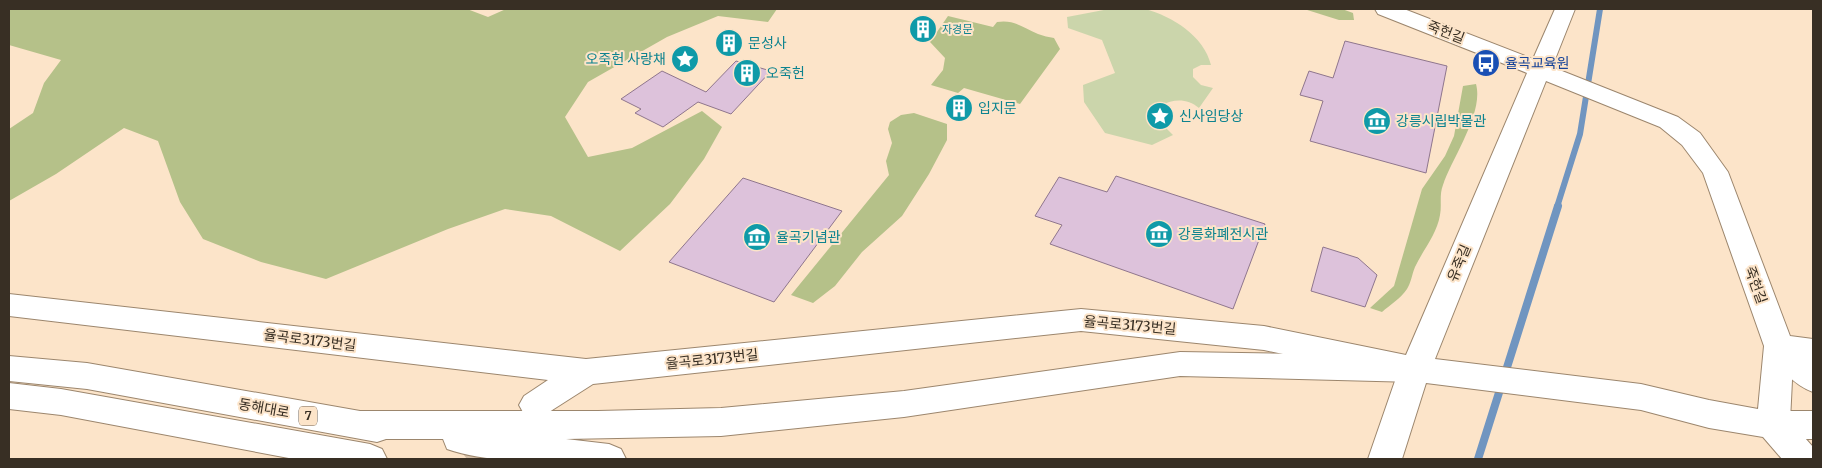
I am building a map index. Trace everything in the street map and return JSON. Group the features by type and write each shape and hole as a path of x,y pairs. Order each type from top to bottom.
{"street":[{"name":"죽헌길","path":"1386,9 1669,122 1691,139 1715,172 1779,346 1773,425"},
{"name":"유죽길","path":"1385,459 1415,369 1550,73 1564,9"},
{"name":"율곡로3173번길","path":"9,305 586,372 1081,320 1264,338 1415,369"},
{"path":"1779,346 1813,352"},
{"path":"1779,346 1813,379"},
{"path":"360,425 598,425 721,422 904,404 1180,364 1415,369 1641,397 1710,414 1773,425 1813,425"},
{"name":"동해대로","path":"9,369 87,376 360,425 609,459"},
{"path":"535,405 586,372"},
{"name":"7","path":"9,396 61,402 370,459"},
{"path":"1773,425 1803,459"}],"green space":[{"path":"9,9 467,9 488,17 506,9 777,9 768,22 718,16 667,37 588,82 565,117 588,157 632,148 702,111 722,127 704,159 670,204 620,251 551,216 505,209 448,229 326,279 261,262 203,239 180,202 158,141 124,128 56,174 9,201 9,129 33,113 44,83 61,60 9,45"},
{"path":"1109,9 1145,9 1176,22 1202,45 1211,65 1201,65 1193,69 1193,77 1201,85 1213,88 1199,108 1190,102 1180,100 1161,105 1158,113 1163,125 1173,135 1152,145 1105,133 1084,102 1083,85 1115,73 1102,40 1068,28 1067,17"},
{"path":"1304,9 1342,9 1353,13 1354,20 1339,20"},
{"path":"948,16 993,27 997,22 1013,23 1038,34 1054,38 1060,49 1020,104 964,88 958,93 931,85 943,70 945,58 930,42"},
{"path":"1476,84 1475,108 1466,135 1443,185 1438,222 1415,267 1410,284 1399,298 1382,312 1370,308 1394,286 1422,189 1445,156 1454,136 1463,86"},
{"path":"914,113 947,124 947,140 929,174 902,216 862,252 835,286 813,303 791,295 889,175 886,161 892,143 888,129 890,122 901,115"}],"building":[{"name":"강릉시립박물관","path":"1345,41 1447,66 1426,173 1310,141 1323,101 1300,95 1309,71 1333,78"},
{"path":"736,61 771,71 731,114 698,102 663,127 635,113 641,109 621,99 662,71 706,92"},
{"name":"강릉화폐전시관","path":"1116,176 1265,224 1233,309 1050,244 1062,225 1035,216 1059,177 1107,192"},
{"name":"율곡기념관","path":"743,178 842,211 774,302 669,262"},
{"path":"1323,247 1358,258 1377,275 1365,307 1311,291"}],"waterway":[{"path":"1557,207 1580,134 1600,9"},
{"path":"1478,459 1558,206"}],"tunnel":[{"path":"467,459 501,432"}],"place":[{"name":"자경문","path":"923,29"},
{"name":"문성사","path":"729,43"},
{"name":"오죽헌 사랑채","path":"685,59"},
{"name":"율곡교육원","path":"1486,63"},
{"name":"오죽헌","path":"747,73"},
{"name":"입지문","path":"959,108"},
{"name":"신사임당상","path":"1160,116"},
{"name":"강릉시립박물관","path":"1377,121"},
{"name":"강릉화폐전시관","path":"1159,234"},
{"name":"율곡기념관","path":"757,237"}]}
